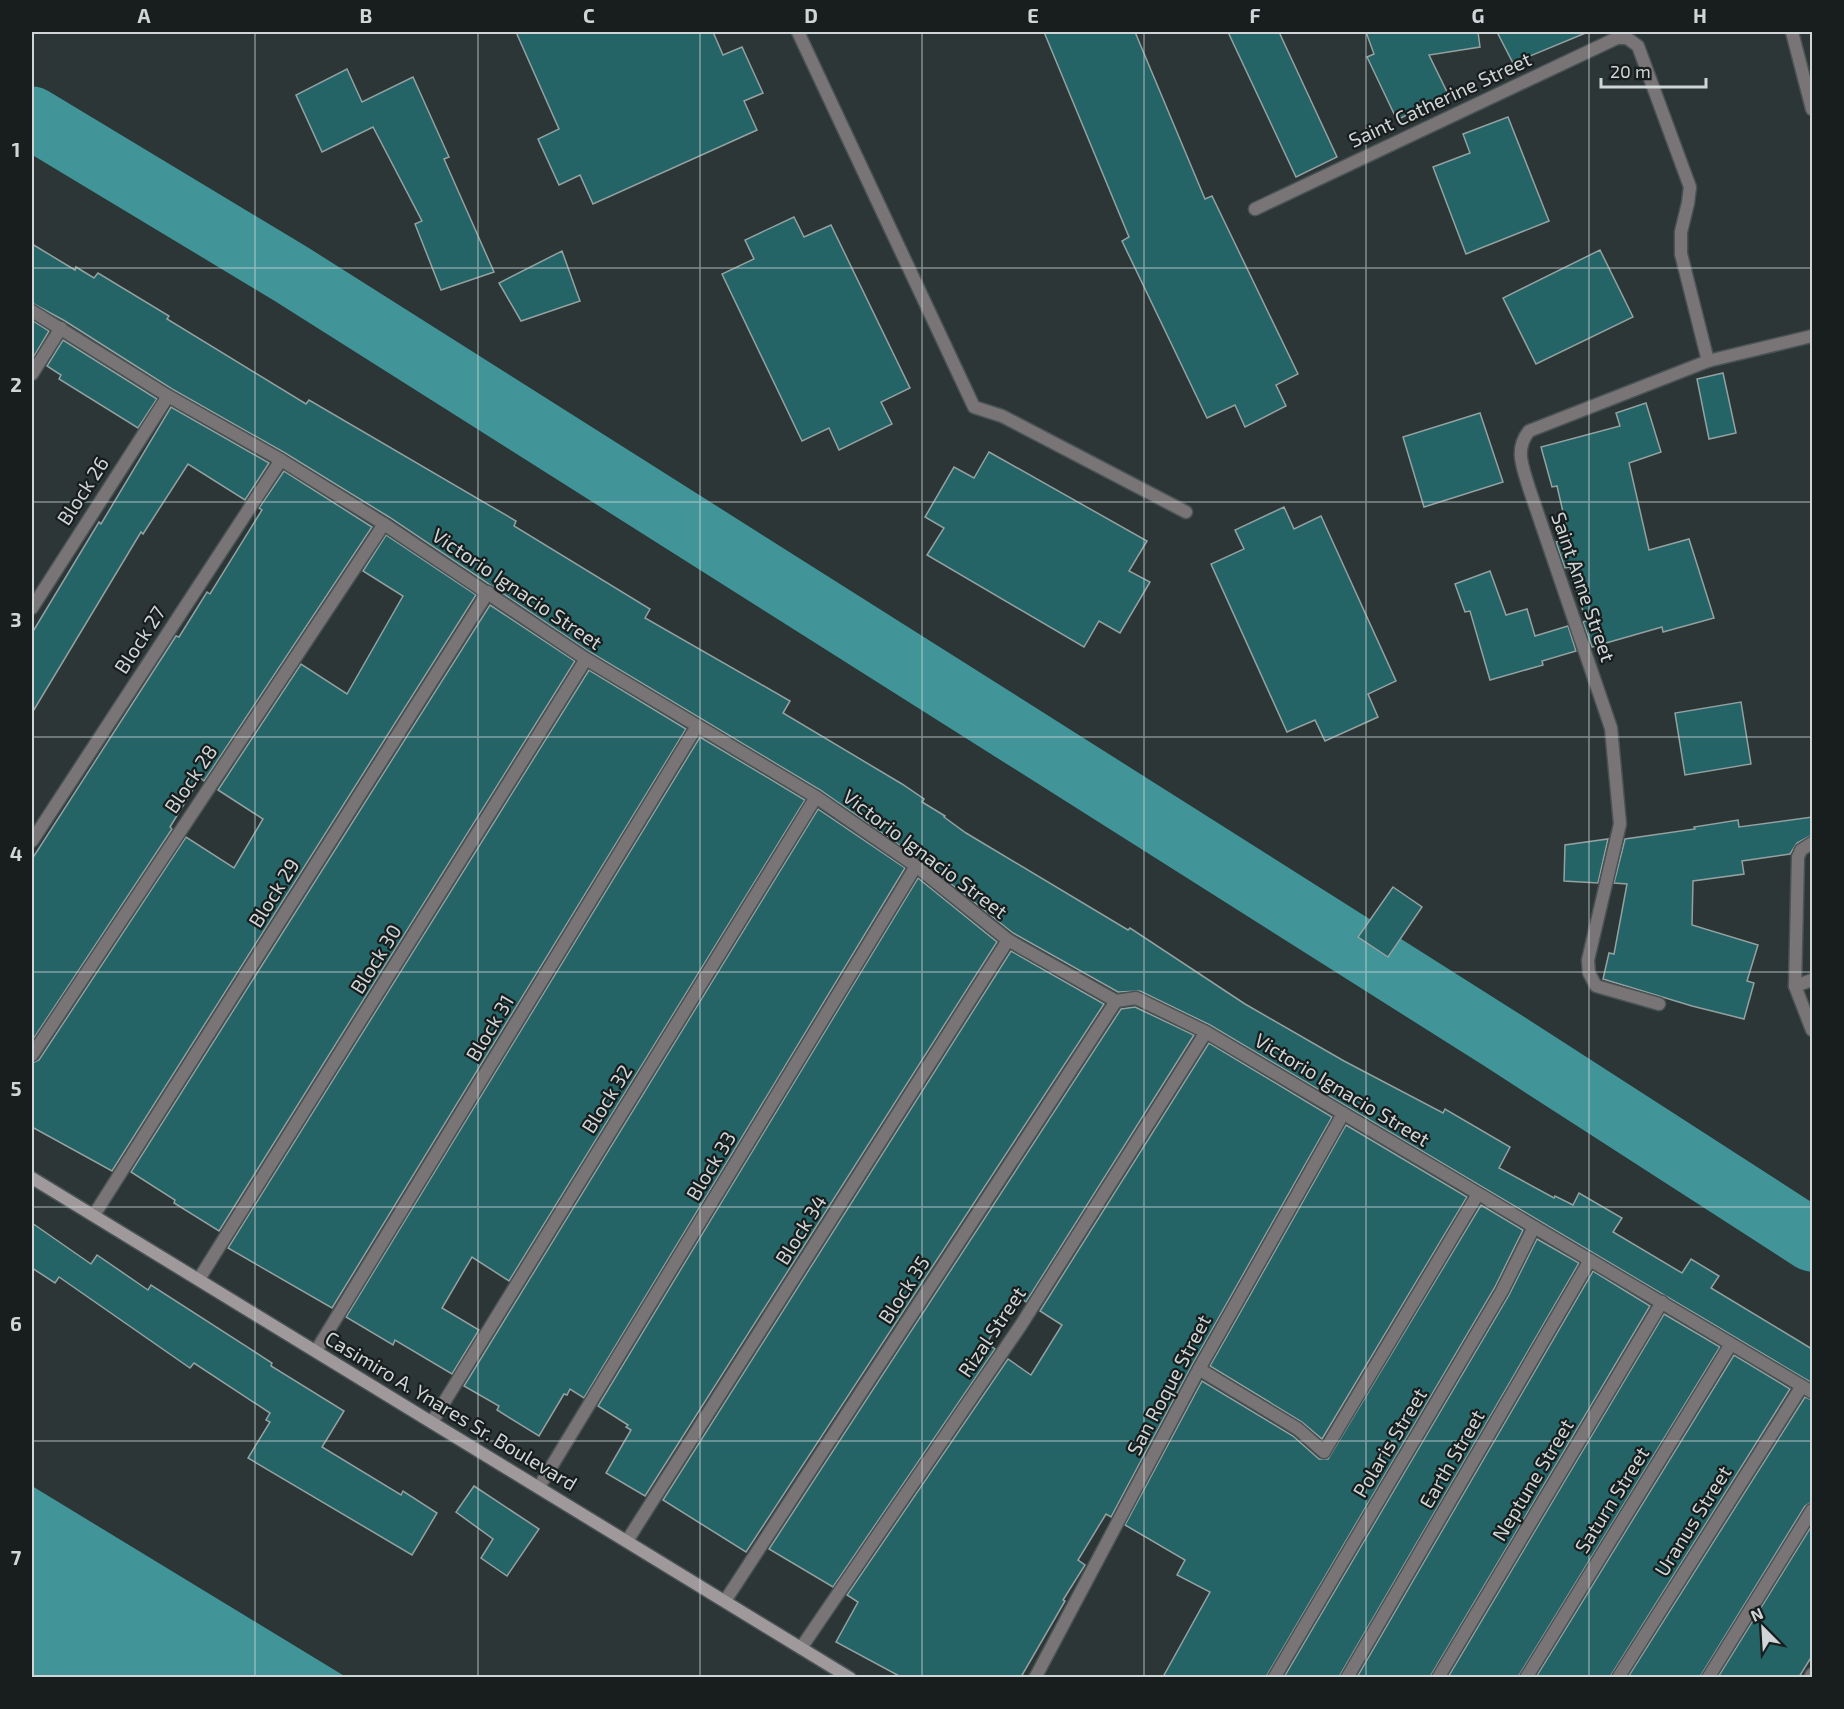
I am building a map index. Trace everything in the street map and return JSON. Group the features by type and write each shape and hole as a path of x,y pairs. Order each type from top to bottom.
{"main road":[{"name":"Casimiro A. Ynares Sr. Boulevard","path":"32,1178 850,1677"}],"street":[{"path":"798,32 974,407 1002,416 1186,512"},
{"path":"1792,32 1812,109"},
{"name":"Saint Catherine Street","path":"1255,209 1617,38 1627,38 1638,46 1690,187 1681,232 1681,254 1708,361"},
{"name":"Victorio Ignacio Street","path":"32,310 168,396 281,460 384,524 585,659 816,797 916,866 1008,940 1116,1001 1136,998 1206,1032 1807,1389"},
{"path":"32,374 61,327"},
{"name":"Saint Anne Street","path":"1659,1004 1596,986 1588,973 1588,960 1620,824 1611,728 1529,488 1520,452 1521,440 1528,431 1708,361 1812,336"},
{"name":"Block 26","path":"32,608 168,396"},
{"name":"Block 27","path":"32,841 281,460"},
{"name":"Block 28","path":"32,1055 384,524"},
{"name":"Block 29","path":"93,1215 488,592"},
{"name":"Block 30","path":"199,1279 585,659"},
{"name":"Block 31","path":"316,1351 697,726"},
{"name":"Block 32","path":"432,1422 816,797"},
{"path":"1812,843 1802,850 1798,857 1795,986 1812,1030"},
{"name":"Block 33","path":"539,1487 916,866"},
{"name":"Block 34","path":"627,1541 1008,940"},
{"path":"1795,986 1812,980"},
{"name":"Block 35","path":"725,1601 1116,1001"},
{"name":"Rizal Street","path":"801,1648 1021,1325 1206,1032"},
{"name":"San Roque Street","path":"1035,1677 1199,1369 1343,1114"},
{"path":"1199,1369 1298,1429 1324,1452 1478,1194"},
{"name":"Polaris Street","path":"1274,1677 1502,1291 1534,1227"},
{"name":"Earth Street","path":"1347,1677 1590,1260"},
{"name":"Neptune Street","path":"1438,1677 1662,1302"},
{"name":"Saturn Street","path":"1526,1677 1731,1344"},
{"name":"Uranus Street","path":"1618,1677 1807,1389"},
{"path":"1708,1677 1812,1510"}],"water":[{"path":"32,1486 346,1677 32,1677"}],"building":[{"path":"516,32 713,32 723,55 742,47 763,93 744,101 757,130 593,204 580,175 559,185 538,139 559,129"},
{"path":"1044,32 1135,32 1205,199 1212,196 1298,374 1276,385 1286,406 1245,427 1235,405 1207,418 1122,241 1129,237"},
{"path":"1228,32 1279,32 1337,157 1296,177"},
{"path":"1366,32 1478,32 1480,47 1429,55 1448,94 1397,120 1367,57 1374,54"},
{"path":"1497,32 1588,32 1513,63"},
{"path":"347,69 362,102 413,77 449,157 444,159 494,272 441,290 415,224 422,221 373,127 322,152 296,95"},
{"path":"1508,117 1549,221 1466,254 1433,167 1470,153 1463,134"},
{"path":"794,217 804,237 831,225 910,388 881,402 892,424 839,450 829,428 802,441 722,274 754,259 745,240"},
{"path":"32,244 75,270 76,267 94,278 98,273 169,316 167,319 306,404 309,400 516,521 514,526 650,609 645,618 790,701 783,713 902,784 924,799 922,802 945,816 966,833 1128,930 1130,928 1245,1004 1344,1061 1443,1113 1445,1109 1510,1147 1499,1168 1554,1198 1555,1196 1573,1205 1579,1193 1622,1218 1613,1232 1682,1273 1691,1259 1719,1276 1711,1288 1812,1349 1812,1383 1210,1025 1140,991 1118,992 1013,933 921,860 820,790 590,652 389,517 32,303"},
{"path":"1600,250 1633,317 1536,364 1503,298"},
{"path":"562,251 580,301 521,321 499,283"},
{"path":"32,320 49,331 33,358 32,357"},
{"path":"63,340 157,399 138,428 59,379 61,375 47,366"},
{"path":"1723,373 1736,433 1709,439 1697,379"},
{"path":"1646,403 1661,452 1629,463 1649,550 1689,539 1714,618 1663,632 1662,627 1592,647 1583,622 1586,621 1570,567 1565,568 1556,542 1569,538 1557,486 1552,487 1541,447 1620,426 1616,413"},
{"path":"171,407 269,463 245,500 188,464 143,534 141,532 32,713 32,633"},
{"path":"1480,413 1503,482 1424,507 1403,437"},
{"path":"989,452 1147,541 1129,571 1150,582 1120,633 1099,621 1084,647 927,555 944,528 925,517 954,467 974,478"},
{"path":"284,471 372,527 204,781 200,778 170,827 172,829 32,1041 32,859 176,636 179,637 207,592 210,594 262,510 259,508"},
{"path":"1284,507 1294,529 1321,516 1396,681 1368,694 1378,717 1325,741 1315,720 1287,732 1211,564 1244,549 1235,530"},
{"path":"386,535 476,595 112,1171 32,1127 32,1063 39,1060 186,837 234,868 263,819 218,790 301,664 347,694 403,596 363,571"},
{"path":"1490,571 1506,615 1527,609 1535,636 1568,626 1576,651 1542,661 1543,665 1490,680 1470,611 1465,612 1455,584"},
{"path":"490,605 575,661 219,1231 174,1203 175,1200 131,1172"},
{"path":"589,670 686,729 332,1308 228,1248"},
{"path":"1741,702 1751,764 1685,775 1675,713"},
{"path":"700,737 805,800 509,1281 472,1257 442,1308 479,1330 452,1374 395,1340 393,1345 346,1317"},
{"path":"818,809 905,868 584,1398 570,1389 567,1395 564,1394 539,1436 497,1410 499,1406 464,1386"},
{"path":"1812,817 1812,835 1797,843 1790,854 1742,861 1744,874 1693,881 1692,925 1758,945 1747,981 1754,983 1744,1019 1603,979 1609,953 1614,954 1627,884 1614,883 1625,839 1738,820 1739,827"},
{"path":"1608,839 1598,883 1564,881 1565,845"},
{"path":"918,878 997,942 645,1496 606,1473 631,1430 626,1427 628,1425 598,1406"},
{"path":"1393,887 1422,907 1388,957 1358,937"},
{"path":"1011,951 1104,1004 746,1552 663,1500"},
{"path":"1135,1007 1194,1035 1026,1302 1015,1294 987,1343 995,1349 833,1587 769,1549 1121,1009"},
{"path":"1209,1043 1332,1117 1192,1365 1111,1517 1106,1514 1078,1560 1085,1565 1021,1677 901,1677 836,1642 858,1602 847,1595 1008,1359 1031,1375 1062,1325 1040,1311"},
{"path":"1346,1125 1467,1197 1322,1439 1302,1422 1210,1366"},
{"path":"1481,1205 1523,1230 1495,1287 1266,1677 1163,1677 1210,1592 1177,1575 1185,1560 1125,1525 1202,1381 1293,1436 1319,1459 1328,1459"},
{"path":"32,1223 91,1264 97,1255 148,1290 151,1285 272,1363 271,1366 344,1411 322,1447 401,1495 403,1491 437,1513 412,1555 248,1458 270,1422 266,1420 270,1413 194,1363 190,1368 59,1277 55,1283 32,1268"},
{"path":"1537,1239 1579,1263 1339,1677 1284,1677 1509,1295"},
{"path":"1593,1271 1650,1306 1430,1677 1357,1677"},
{"path":"1664,1314 1720,1347 1518,1677 1448,1677"},
{"path":"1734,1355 1790,1389 1610,1677 1536,1677"},
{"path":"1805,1397 1812,1400 1812,1502 1805,1506 1700,1677 1628,1677"},
{"path":"474,1486 539,1529 507,1576 481,1558 493,1539 456,1512"},
{"path":"1812,1525 1812,1656 1799,1677 1718,1677"}],"waterway":[{"path":"32,118 291,274 1502,1040 1812,1240"}]}
